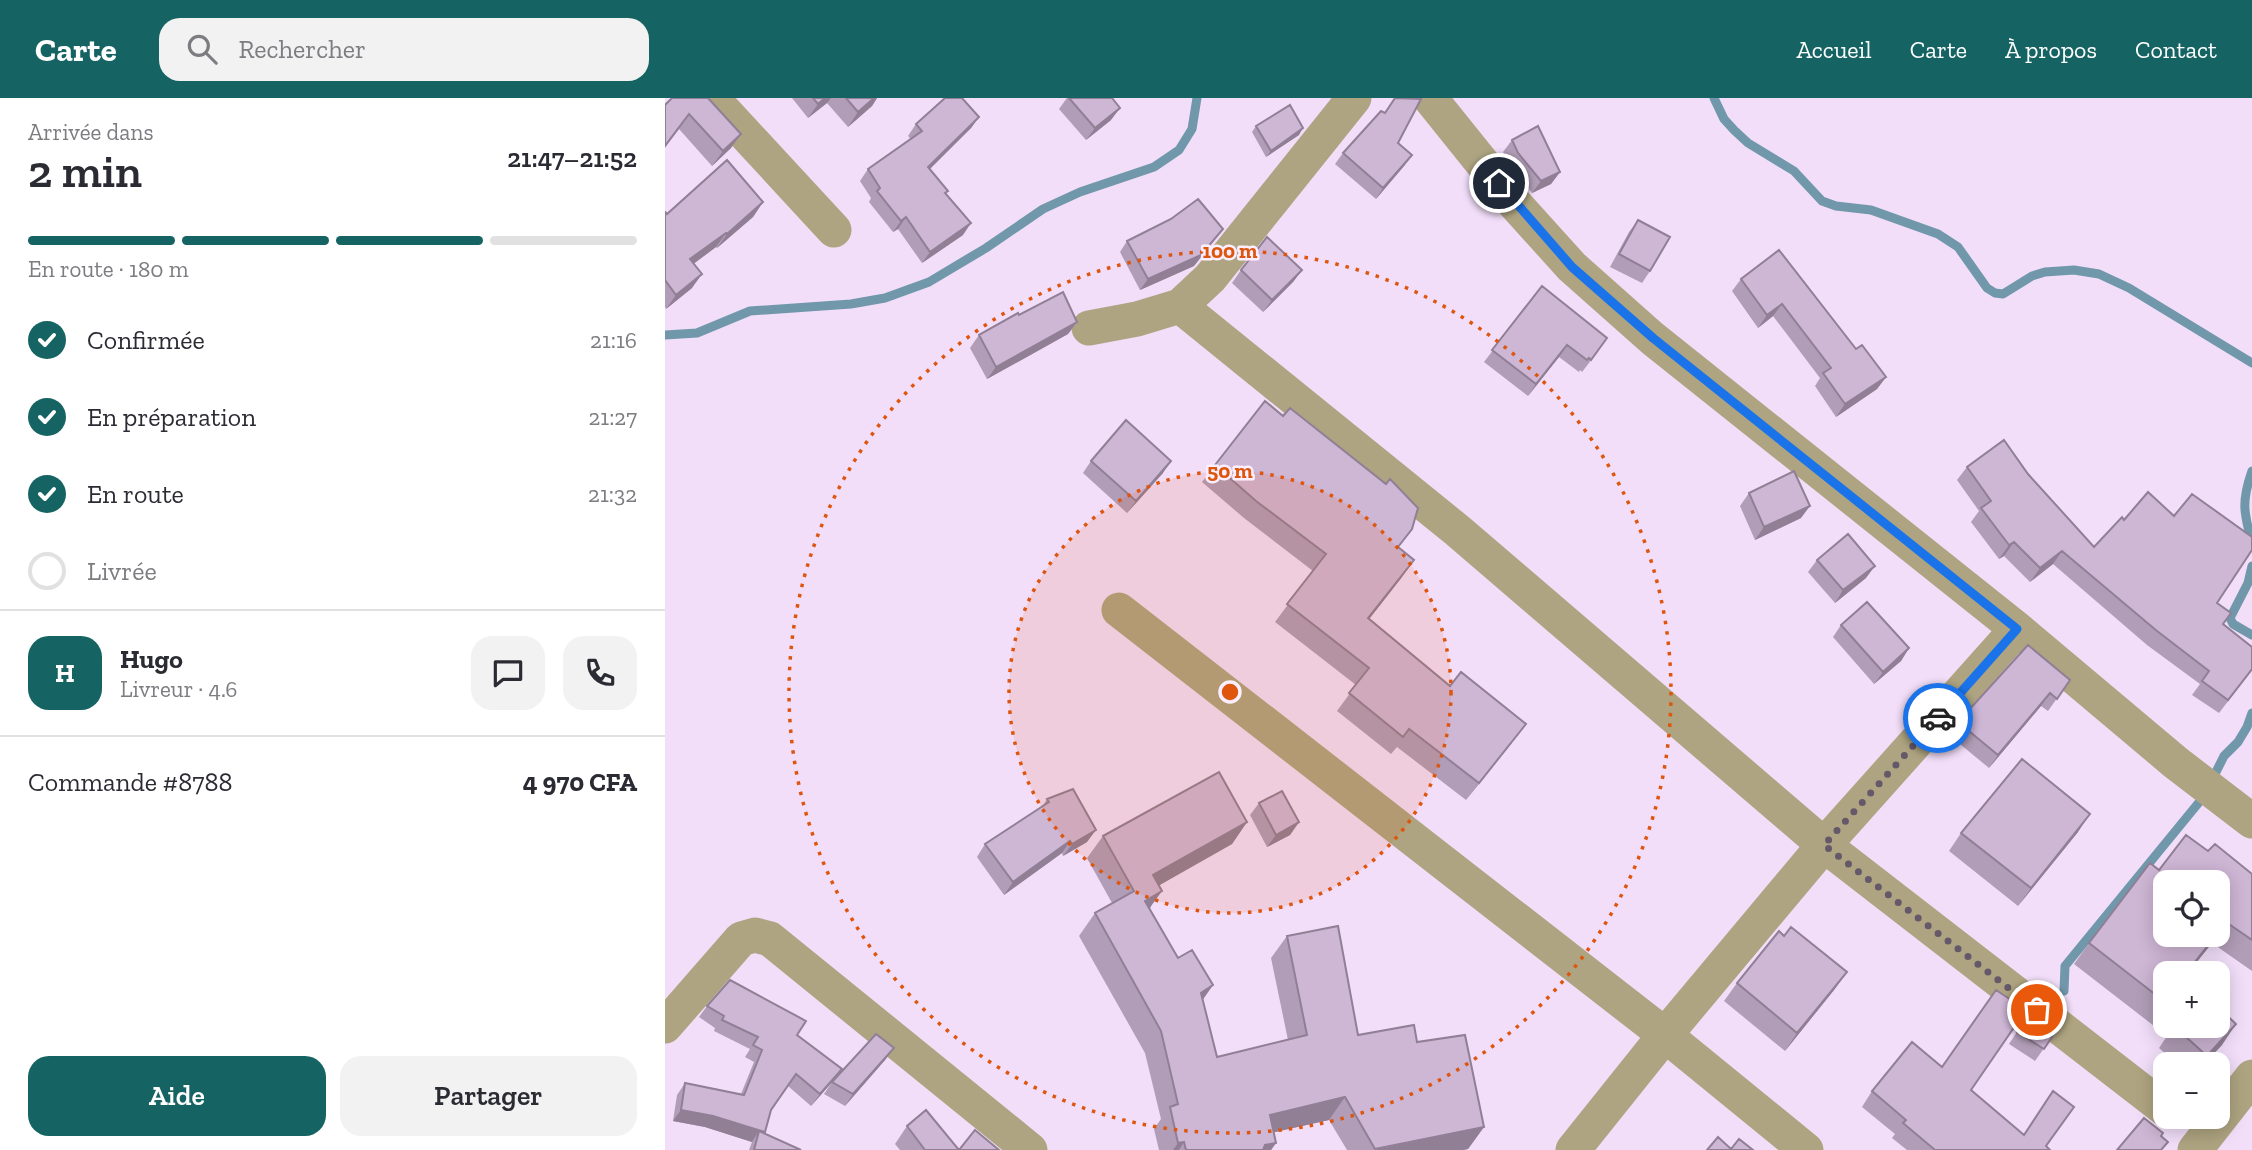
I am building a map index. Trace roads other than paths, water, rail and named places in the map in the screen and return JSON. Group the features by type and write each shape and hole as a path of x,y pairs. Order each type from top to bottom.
{"street":[{"path":"712,98 834,230"},
{"path":"1089,328 1137,319 1180,306 1210,278 1354,98"},
{"path":"1430,98 1516,205 1572,267 1653,338 2017,629 2175,762 2241,813"},
{"path":"1180,306 1458,531 1824,845 2153,1100"},
{"path":"1119,610 1665,1035 1806,1150"},
{"path":"1573,1150 1824,845 2017,629"},
{"path":"665,1026 741,939 755,935 770,939 1030,1150"},
{"path":"2188,1129 2205,1146 2252,1077"}],"waterway":[{"path":"665,335 697,333 750,311 851,304 885,298 929,282 986,248 1043,209 1080,192 1154,167 1179,150 1192,129 1197,98"},
{"path":"1714,98 1724,119 1734,130 1748,143 1794,171 1822,201 1836,206 1871,210 1938,234 1958,247 1987,288 1995,293 2003,294 2032,276 2045,272 2074,270 2099,274 2129,288 2252,363"},
{"path":"2252,471 2246,491 2245,508 2252,544"},
{"path":"2252,566 2248,583 2230,618 2233,624 2252,635"},
{"path":"2211,782 2224,756 2238,742 2247,727 2252,713"},
{"path":"2064,991 2065,966 2205,795"}]}
